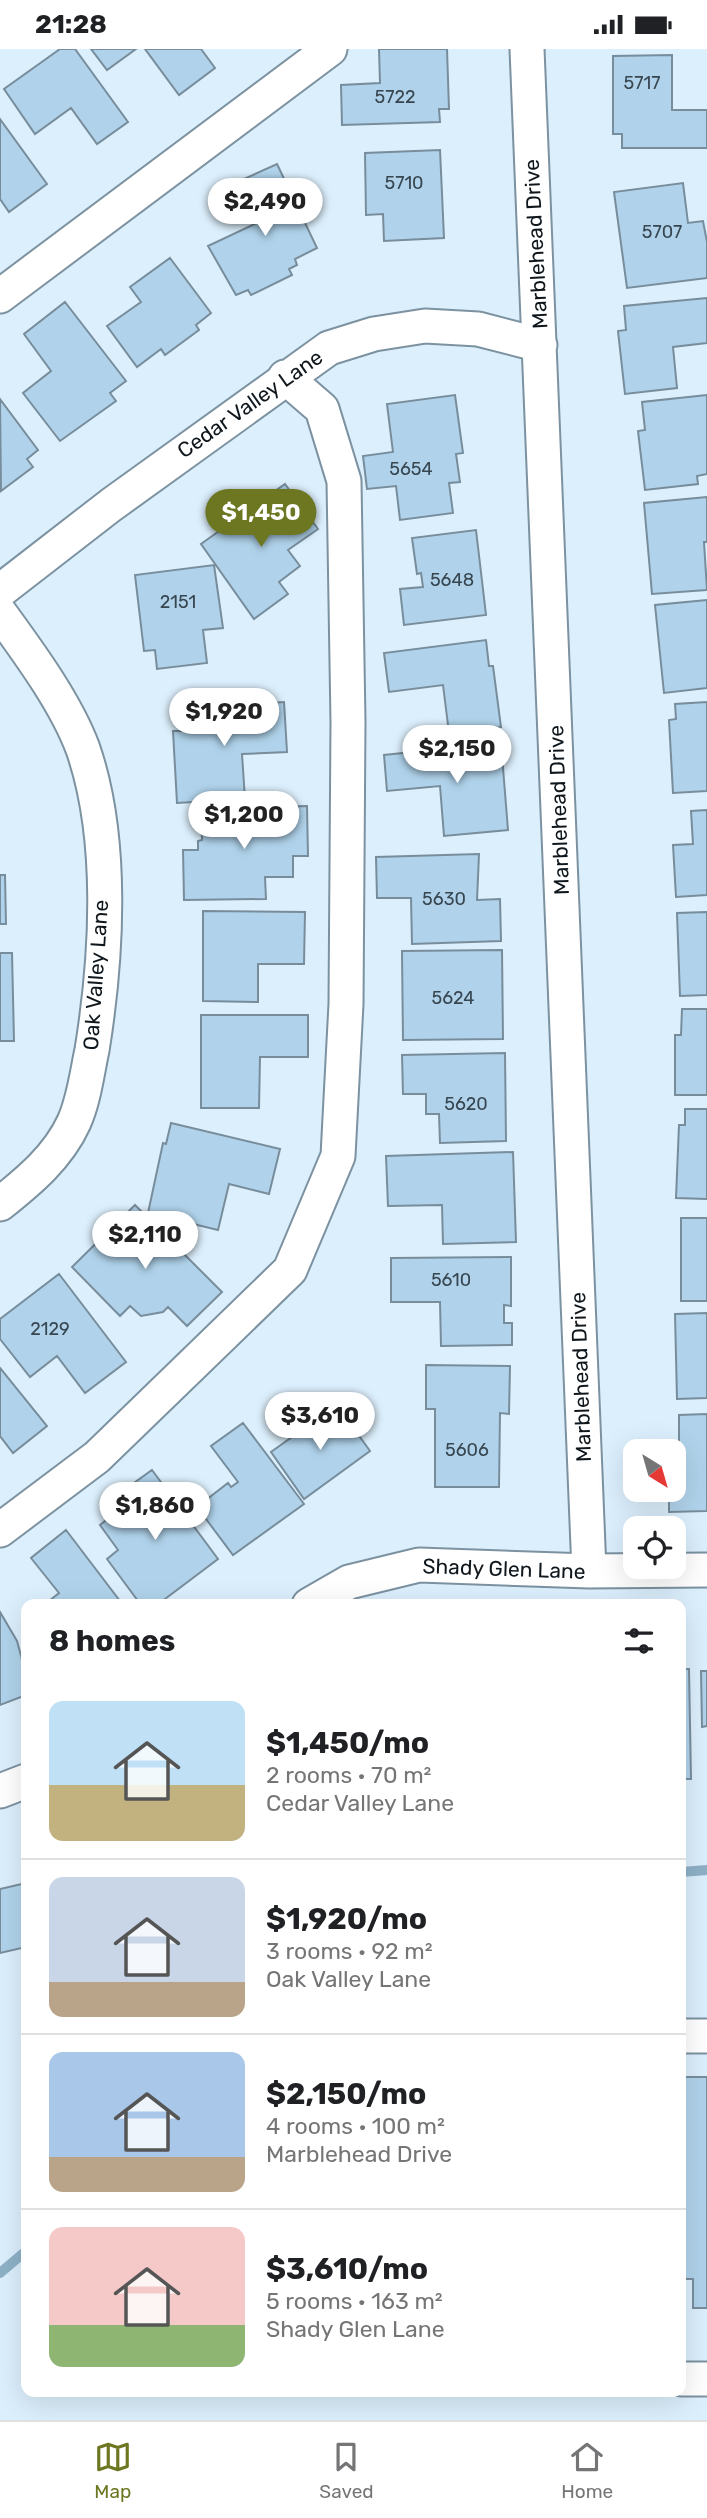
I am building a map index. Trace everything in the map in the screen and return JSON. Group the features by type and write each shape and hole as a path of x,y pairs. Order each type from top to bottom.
{"street":[{"path":"0,296 330,49"},
{"name":"Marblehead Drive","path":"527,49 589,1571"},
{"name":"Cedar Valley Lane","path":"0,591 285,377 329,348 374,334 425,326 478,329 540,345"},
{"path":"0,1530 97,1457 290,1270 338,1156 346,990 348,722 344,481 322,409 285,377"},
{"name":"Oak Valley Lane","path":"0,613 52,691 82,748 99,821 104,924 97,1017 87,1078 74,1122 47,1164 0,1204"},
{"name":"Shady Glen Lane","path":"319,1599 349,1582 419,1565 589,1571 707,1570"},
{"path":"0,1791 21,1783"},
{"path":"686,2036 707,2036"},
{"path":"686,2379 707,2379"}],"building":[{"path":"60,49 75,49 128,122 97,144 71,108 35,134 4,89"},
{"path":"91,49 136,49 107,70"},
{"path":"145,49 201,49 215,68 179,95"},
{"path":"379,49 447,49 449,109 439,109 440,122 342,125 341,85 380,83"},
{"path":"672,55 672,110 707,110 707,148 622,148 622,134 613,134 613,56"},
{"path":"0,119 47,184 9,212 0,199"},
{"path":"440,150 444,238 384,241 383,214 366,215 365,153"},
{"path":"277,164 317,248 295,259 297,265 289,269 292,275 251,295 248,290 236,295 208,246 263,220 244,179"},
{"path":"683,183 688,223 703,221 707,242 707,278 627,288 614,192"},
{"path":"170,258 211,313 196,325 199,330 165,355 161,349 137,367 107,326 141,302 130,287"},
{"path":"707,298 707,343 673,347 677,388 625,394 618,331 626,330 624,306"},
{"path":"65,302 126,381 110,393 116,401 60,441 23,393 51,371 24,334"},
{"path":"455,395 463,453 456,454 460,482 449,483 453,513 400,520 396,486 367,489 363,456 393,452 387,404"},
{"path":"707,395 707,474 697,476 698,484 645,490 638,431 645,430 642,402"},
{"path":"0,399 38,450 27,459 33,467 1,491"},
{"path":"285,484 318,529 288,550 300,566 279,582 288,594 254,619 201,544"},
{"path":"707,497 707,542 704,542 707,590 652,594 644,503"},
{"path":"476,530 486,615 404,625 400,589 423,587 421,573 417,574 412,538"},
{"path":"214,565 223,628 203,630 207,663 157,669 155,650 144,651 135,575"},
{"path":"707,600 707,688 664,693 655,605"},
{"path":"486,640 489,666 493,666 501,727 449,733 443,685 389,692 384,653"},
{"path":"284,702 287,752 242,754 245,799 177,803 173,731 182,731 181,709"},
{"path":"707,702 707,791 673,793 669,720 676,719 675,704"},
{"path":"501,743 508,830 444,836 440,786 387,791 384,755"},
{"path":"307,806 308,856 293,856 293,877 265,877 266,899 184,900 183,850 198,850 198,841 202,840 201,808"},
{"path":"707,810 707,895 676,897 673,845 693,844 691,811"},
{"path":"479,854 477,900 500,899 501,941 412,944 411,898 377,898 376,857"},
{"path":"0,875 5,875 6,924 0,924"},
{"path":"203,911 305,912 304,964 258,964 258,1002 203,1001"},
{"path":"707,912 707,995 680,996 677,913"},
{"path":"502,950 503,1039 403,1040 402,951"},
{"path":"0,953 12,953 14,1041 0,1041"},
{"path":"682,1009 707,1009 707,1095 675,1095 675,1035 681,1035"},
{"path":"201,1015 308,1015 308,1057 260,1057 259,1108 201,1108"},
{"path":"505,1053 506,1141 440,1143 439,1114 426,1114 426,1094 403,1094 402,1055"},
{"path":"685,1109 707,1109 707,1199 676,1198 679,1125 685,1125"},
{"path":"171,1123 280,1149 269,1194 229,1184 218,1230 148,1213 163,1143 166,1144"},
{"path":"513,1152 516,1242 443,1244 442,1205 388,1206 386,1156"},
{"path":"135,1205 222,1292 187,1326 168,1307 163,1312 141,1316 130,1306 120,1316 72,1267"},
{"path":"681,1218 707,1218 707,1301 681,1301"},
{"path":"511,1257 511,1306 504,1305 504,1323 512,1323 512,1345 441,1346 440,1302 391,1302 391,1258"},
{"path":"59,1274 126,1362 85,1393 57,1356 30,1377 0,1339 0,1319"},
{"path":"707,1313 707,1398 677,1399 675,1314"},
{"path":"426,1365 510,1366 509,1414 500,1413 499,1487 435,1487 435,1409 426,1409"},
{"path":"0,1368 47,1426 13,1453 0,1436"},
{"path":"337,1405 370,1451 304,1499 271,1452"},
{"path":"707,1414 707,1511 669,1512 669,1502 686,1502 686,1439 679,1439 679,1415"},
{"path":"243,1423 304,1504 233,1555 197,1507 228,1483 231,1487 238,1482 211,1446"},
{"path":"152,1470 218,1559 165,1599 137,1599 107,1559 118,1550 100,1525 124,1506 116,1496"},
{"path":"66,1530 118,1599 52,1599 59,1593 31,1558"},
{"path":"0,1612 17,1641 21,1656 21,1697 0,1705"},
{"path":"686,1669 689,1669 691,1779 686,1779"},
{"path":"701,1671 707,1671 707,1726 702,1727"},
{"path":"21,1884 21,1948 0,1953 0,1889"},
{"path":"686,2077 707,2077 707,2308 693,2308 693,2279 686,2279"}],"waterway":[{"path":"686,1872 707,1870"},
{"path":"0,2273 21,2255"}]}
